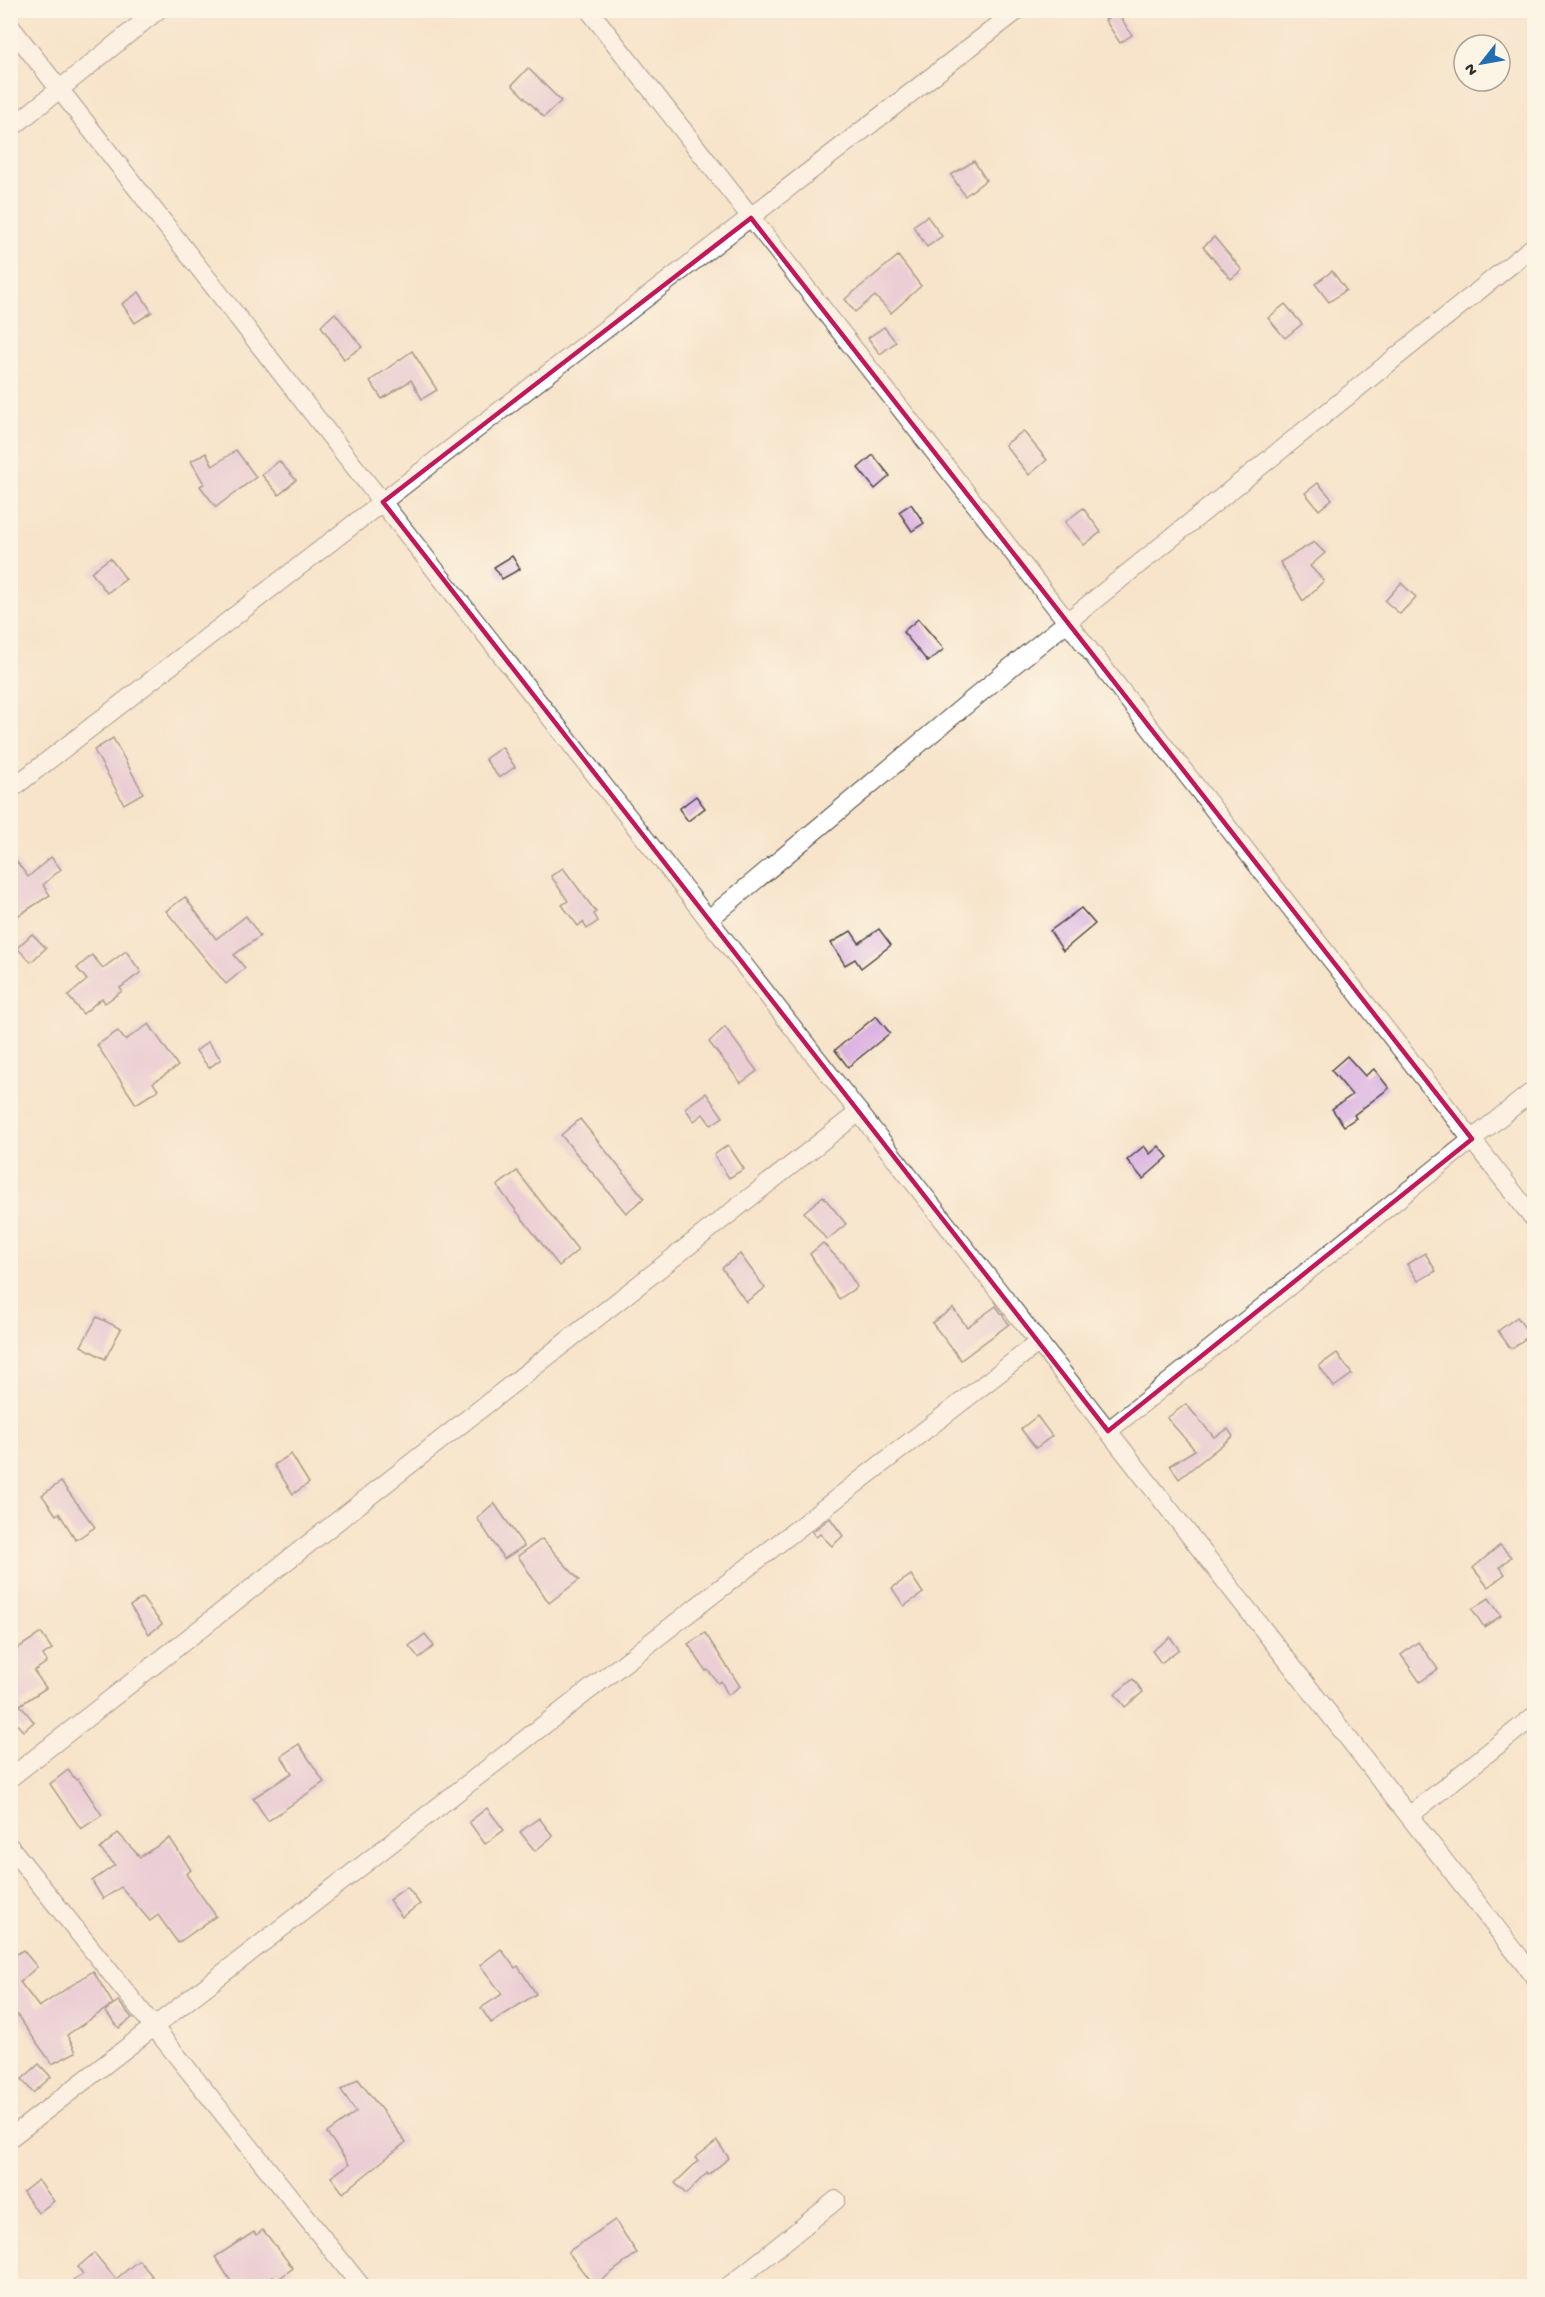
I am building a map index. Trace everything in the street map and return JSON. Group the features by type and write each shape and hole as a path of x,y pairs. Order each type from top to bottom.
{"street":[{"path":"10,129 158,10"},
{"path":"589,10 1534,1219"},
{"path":"10,790 1018,10"},
{"path":"10,26 1534,1976"},
{"path":"709,919 1067,622 1534,246"},
{"path":"1108,1431 1534,1089"},
{"path":"10,1778 860,1112"},
{"path":"10,2138 1039,1342"},
{"path":"1409,1816 1534,1716"},
{"path":"10,1847 361,2286"},
{"path":"729,2286 836,2200"}],"highlighted area":[{"path":"751,218 1472,1139 1108,1431 383,502"}],"building":[{"path":"1117,12 1132,35 1120,43 1105,20"},
{"path":"528,68 561,101 544,117 512,85"},
{"path":"974,161 986,180 965,196 951,175"},
{"path":"927,216 942,236 927,247 913,226"},
{"path":"1214,237 1242,270 1231,279 1203,247"},
{"path":"898,256 921,286 891,313 875,296 855,312 845,299"},
{"path":"1332,271 1346,290 1329,302 1315,284"},
{"path":"139,292 152,312 135,323 122,304"},
{"path":"1285,304 1302,324 1285,338 1268,318"},
{"path":"335,313 362,347 344,359 321,326"},
{"path":"884,327 896,342 880,354 868,338"},
{"path":"412,351 437,390 422,399 411,380 382,399 370,381"},
{"path":"1023,431 1047,460 1029,475 1005,445"},
{"path":"236,450 256,477 216,507 200,486 204,484 191,461 206,453 213,466"},
{"path":"873,455 890,476 875,489 858,468"},
{"path":"279,461 296,480 279,495 262,475"},
{"path":"1318,483 1332,499 1319,510 1305,493"},
{"path":"911,504 924,523 912,531 899,512"},
{"path":"1083,508 1101,532 1084,545 1065,522"},
{"path":"1314,542 1325,553 1310,566 1324,581 1303,601 1280,562"},
{"path":"512,556 520,569 502,579 494,567"},
{"path":"110,558 126,579 107,593 91,572"},
{"path":"1401,583 1416,597 1400,614 1385,601"},
{"path":"918,619 944,649 928,662 903,632"},
{"path":"113,738 143,793 124,804 94,750"},
{"path":"502,747 515,767 499,778 485,759"},
{"path":"696,796 705,808 688,821 679,809"},
{"path":"10,853 28,877 51,857 61,869 43,885 50,895 10,921"},
{"path":"563,868 596,912 594,914 598,921 587,929 583,922 578,926 562,905 568,901 551,876"},
{"path":"185,897 216,939 246,916 260,936 234,955 245,968 226,984 166,911"},
{"path":"1081,908 1095,924 1063,951 1050,931"},
{"path":"879,929 891,945 861,968 855,959 845,965 831,943 851,931 859,943"},
{"path":"32,934 46,948 31,962 17,948"},
{"path":"126,951 141,972 120,988 122,991 105,1003 102,998 83,1014 68,996 87,980 77,968 92,955 103,968"},
{"path":"876,1016 890,1033 848,1067 835,1050"},
{"path":"149,1024 178,1066 153,1083 158,1090 136,1104 97,1045 118,1031 125,1040"},
{"path":"725,1027 757,1071 741,1083 709,1042"},
{"path":"208,1042 221,1059 209,1068 196,1051"},
{"path":"1347,1056 1365,1076 1374,1069 1389,1088 1354,1115 1356,1118 1344,1126 1332,1109 1352,1095 1331,1070"},
{"path":"706,1093 723,1117 711,1125 703,1114 694,1121 685,1108"},
{"path":"580,1119 644,1198 626,1213 561,1135"},
{"path":"728,1145 744,1169 729,1178 714,1155"},
{"path":"1144,1146 1150,1154 1159,1146 1168,1157 1143,1179 1127,1160"},
{"path":"517,1171 578,1250 559,1266 497,1186"},
{"path":"823,1196 846,1224 827,1240 804,1212"},
{"path":"823,1243 843,1264 857,1287 839,1299 810,1254"},
{"path":"1425,1253 1436,1271 1418,1281 1407,1264"},
{"path":"740,1254 765,1288 746,1302 722,1268"},
{"path":"996,1306 1009,1324 961,1360 932,1323 953,1308 967,1327"},
{"path":"97,1317 121,1329 105,1359 81,1346"},
{"path":"1517,1317 1530,1335 1511,1349 1498,1331"},
{"path":"1337,1353 1352,1374 1334,1387 1319,1366"},
{"path":"1186,1404 1214,1437 1228,1429 1233,1436 1179,1479 1170,1465 1195,1450 1167,1418"},
{"path":"1037,1416 1052,1436 1036,1448 1021,1429"},
{"path":"291,1454 309,1483 293,1494 274,1465"},
{"path":"61,1482 95,1527 76,1540 59,1513 56,1515 42,1495"},
{"path":"494,1503 524,1546 504,1559 477,1518"},
{"path":"830,1518 843,1536 832,1546 820,1534 816,1537 812,1532"},
{"path":"542,1539 579,1580 549,1603 518,1556"},
{"path":"1500,1545 1511,1557 1500,1567 1505,1574 1488,1587 1473,1568"},
{"path":"911,1575 923,1593 904,1606 892,1588"},
{"path":"142,1598 162,1624 149,1634 130,1606"},
{"path":"1489,1598 1501,1616 1484,1627 1472,1609"},
{"path":"41,1633 52,1649 43,1655 47,1662 34,1671 46,1688 20,1705 34,1722 23,1731 10,1717 10,1653"},
{"path":"705,1633 740,1686 728,1695 721,1681 718,1683 708,1670 706,1671 688,1644"},
{"path":"425,1634 434,1646 419,1658 409,1646"},
{"path":"1170,1637 1179,1649 1161,1663 1152,1651"},
{"path":"1418,1642 1438,1669 1420,1682 1401,1655"},
{"path":"1133,1679 1143,1692 1125,1707 1115,1694"},
{"path":"299,1744 324,1782 268,1821 253,1798 292,1773 281,1756"},
{"path":"68,1770 76,1780 78,1779 102,1815 81,1829 50,1784"},
{"path":"487,1808 504,1830 485,1844 469,1822"},
{"path":"539,1818 553,1836 535,1851 520,1832"},
{"path":"118,1833 140,1857 170,1838 191,1870 186,1874 216,1916 178,1943 158,1915 150,1921 121,1887 103,1899 92,1881 115,1865 100,1849"},
{"path":"407,1887 420,1904 402,1917 389,1900"},
{"path":"501,1949 515,1968 518,1966 536,1994 491,2023 481,2008 502,1994 480,1965"},
{"path":"23,1950 37,1967 20,1982 39,2007 93,1971 113,2004 67,2035 76,2052 52,2064 10,2005 10,1959"},
{"path":"118,2001 132,2018 119,2028 105,2011"},
{"path":"39,2064 51,2077 33,2093 22,2079"},
{"path":"358,2079 406,2142 343,2193 331,2177 349,2164 327,2133 356,2112 341,2090"},
{"path":"717,2141 729,2158 708,2175 707,2173 686,2194 675,2183 698,2161 695,2158"},
{"path":"38,2180 54,2201 38,2213 23,2192"},
{"path":"615,2220 637,2253 594,2286 568,2252"},
{"path":"263,2230 293,2268 276,2281 273,2276 258,2286 234,2286 215,2257 254,2232 256,2235"},
{"path":"94,2253 116,2279 139,2260 152,2276 140,2286 65,2286 83,2274 78,2267"}]}
